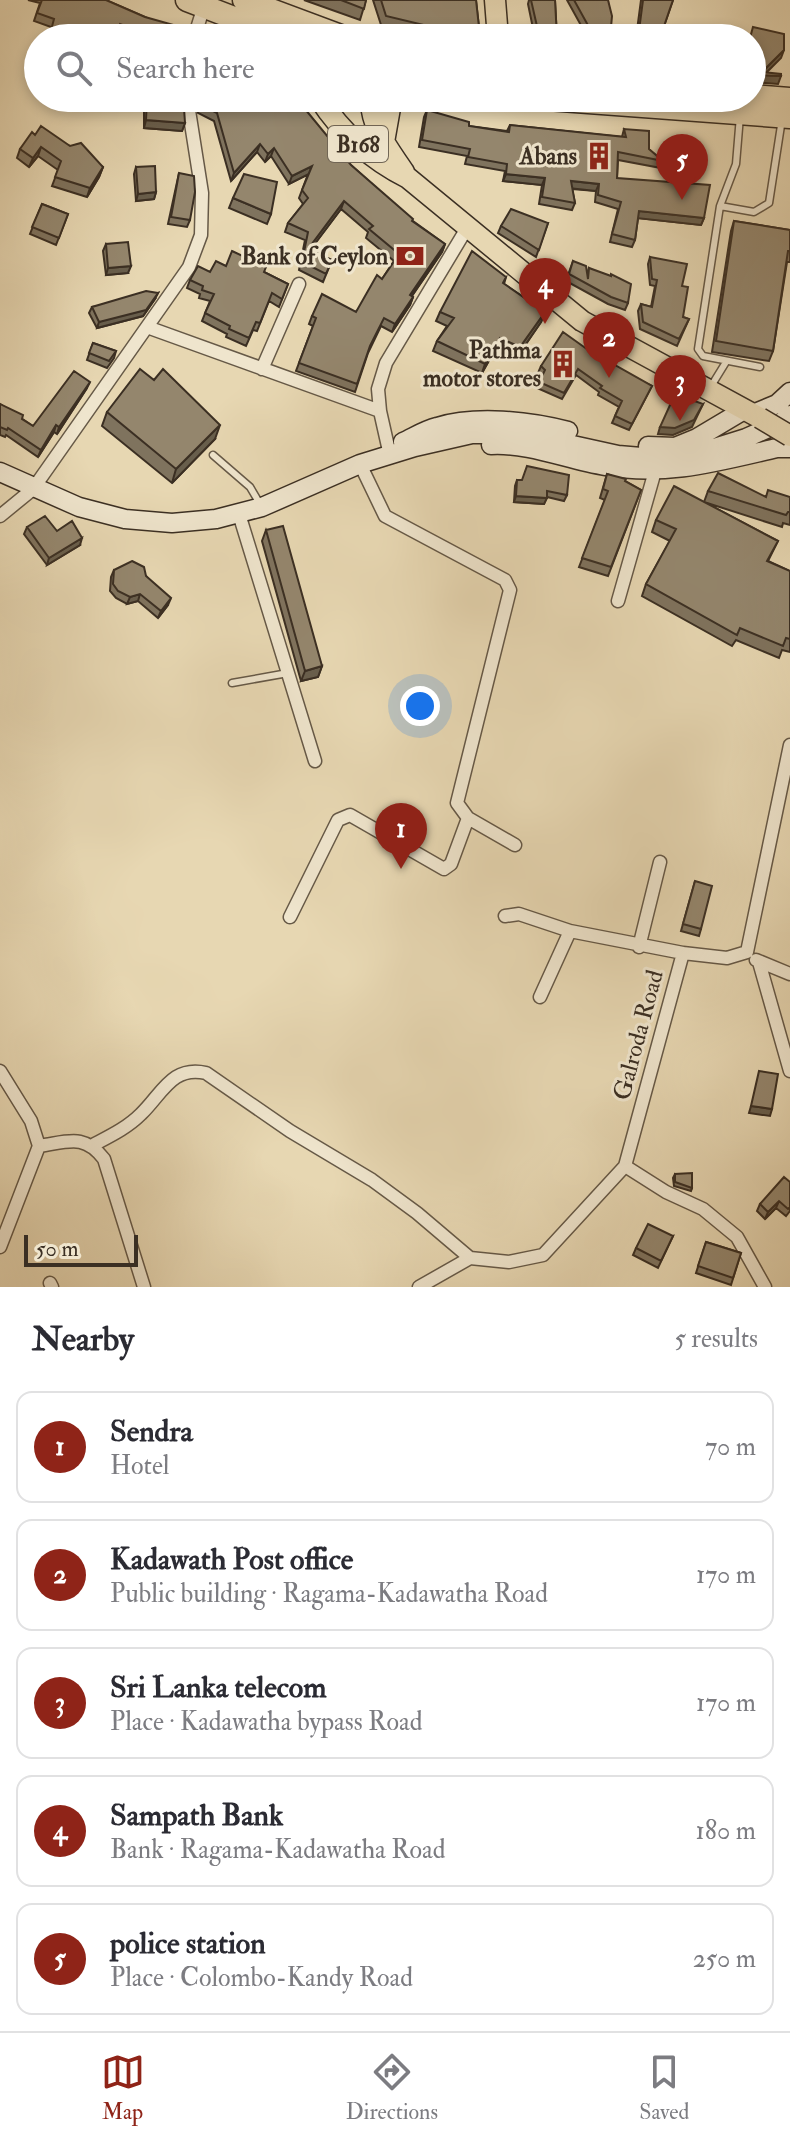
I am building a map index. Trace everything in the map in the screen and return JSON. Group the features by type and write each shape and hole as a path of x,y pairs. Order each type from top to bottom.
{"highway":[{"path":"244,0 305,24"},
{"path":"195,3 247,24"},
{"path":"766,104 788,103"}],"main road":[{"path":"495,0 497,24"},
{"name":"B168","path":"330,112 346,133 392,170 408,178 582,321 790,436"},
{"name":"B168","path":"372,112 373,123 408,178"},
{"path":"384,142 389,112"},
{"path":"374,459 395,445 439,426 495,420 540,424 624,446 675,447 777,404 790,392"},
{"path":"0,472 79,507 125,519 172,523 239,514 262,507 374,459 442,440 494,432 534,435 618,455 676,460 746,438 782,422 790,415"},
{"path":"374,459 456,446 500,444 536,448 606,466 655,471 695,467 777,448 790,448"}],"street":[{"path":"194,24 195,3"},
{"path":"0,516 33,489 189,267 201,235 202,193 189,112"},
{"path":"467,228 386,363 378,389 380,411 374,459 385,516 505,580 510,590 457,803 468,818 515,845"},
{"path":"262,369 299,284"},
{"path":"147,327 380,411"},
{"path":"618,601 655,471"},
{"path":"239,514 315,761"},
{"path":"790,745 747,952 759,962 790,974"},
{"path":"290,917 338,820 350,815 444,869 451,864 468,818"},
{"path":"639,947 660,862"},
{"path":"505,916 519,914 570,931 639,947 683,953"},
{"path":"540,997 570,931"},
{"name":"Galroda Road","path":"625,1166 683,953 727,958 747,952"},
{"path":"759,962 790,1071"},
{"path":"93,1145 123,1129 141,1115 175,1077 191,1069 206,1073 290,1131 372,1180 470,1258 509,1262 543,1255 625,1166 666,1192 703,1209 737,1237 765,1287"},
{"path":"0,1071 31,1121 39,1146 0,1247"},
{"path":"39,1146 78,1140 93,1145 104,1159 144,1287"},
{"path":"419,1287 470,1258"}],"lane":[{"path":"720,206 754,212 769,203 788,103"},
{"path":"745,112 736,164 720,206 698,349 703,356 760,367"},
{"path":"708,391 726,362"},
{"path":"213,455 250,487 262,507"},
{"path":"232,683 288,673"}],"building":[{"path":"42,0 106,0 170,24 53,24 54,19 37,13"},
{"path":"341,0 366,0 364,9"},
{"path":"381,0 476,0 479,24 419,24 386,16"},
{"path":"531,0 555,0 556,24 536,24"},
{"path":"574,0 608,0 611,24 587,24"},
{"path":"643,0 673,0 665,24 640,24"},
{"path":"766,30 784,34 784,50 766,68"},
{"path":"146,112 184,112 185,123 146,120"},
{"path":"307,112 351,165 412,221 445,244 410,295 413,297 395,324 384,318 357,384 299,363 316,318 312,316 322,294 356,312 377,275 382,279 399,254 369,229 373,226 344,201 308,249 332,260 326,274 302,262 308,232 288,223 308,198 302,190 312,166 292,176 274,148 268,154 260,144 234,173 217,113"},
{"path":"427,112 469,122 469,126 509,132 510,125 626,137 624,129 649,131 649,149 663,161 618,152 617,178 710,185 704,218 639,211 635,240 612,234 621,202 598,195 599,184 571,181 575,203 542,197 545,178 506,174 507,164 468,157 470,149 422,140"},
{"path":"41,126 70,146 81,143 103,167 90,188 55,177 61,161 41,147 33,158 20,149 32,132 35,135"},
{"path":"155,166 156,192 138,194 136,167"},
{"path":"179,173 194,176 195,192 190,220 171,217"},
{"path":"244,174 277,182 271,214 233,198"},
{"path":"42,204 68,214 59,238 32,227"},
{"path":"511,209 548,223 539,250 501,226"},
{"path":"734,221 790,230 790,251 773,351 716,341"},
{"path":"128,242 131,266 108,268 106,244"},
{"path":"232,251 266,267 264,272 288,284 282,299 272,293 260,323 256,322 249,338 205,313 214,294 202,290 203,286 190,280 198,266 210,272 216,261 226,266"},
{"path":"472,251 506,277 503,283 545,312 520,347 500,338 485,364 437,341 454,318 440,312"},
{"path":"650,257 687,264 682,286 688,287 683,317 689,319 679,339 643,322 641,304 652,307 657,280 652,279"},
{"path":"573,261 586,266 588,279 589,268 631,284 628,303 569,274"},
{"path":"146,291 158,293 146,310 99,322 92,307"},
{"path":"563,332 612,367 613,364 652,386 632,424 615,416 622,401 600,388 602,386 578,369 564,393 539,382 545,370 541,366"},
{"path":"93,343 116,351 109,361 89,353"},
{"path":"140,369 154,380 163,369 220,425 176,469 107,412"},
{"path":"74,371 90,382 59,427 56,425 41,450 8,428 0,427 0,404 23,415 22,419 33,426"},
{"path":"675,394 703,404 694,420 675,428 660,427"},
{"path":"527,466 569,475 567,495 547,491 547,498 516,496 517,480 522,480"},
{"path":"718,473 766,497 768,490 790,497 790,512 786,515 708,491"},
{"path":"607,474 626,479 641,490 611,567 582,558 608,491 603,489"},
{"path":"674,486 778,541 767,561 790,571 790,639 786,638 783,646 740,628 737,635 646,584 676,529 656,520"},
{"path":"45,516 57,531 72,521 82,538 49,558 27,527"},
{"path":"283,526 322,666 305,671 266,530"},
{"path":"132,561 144,567 146,576 171,598 161,611 140,594 130,597 118,591 113,584 114,570"},
{"path":"695,881 712,886 701,929 683,924"},
{"path":"759,1071 778,1074 772,1109 751,1106"},
{"path":"692,1173 692,1188 675,1182 675,1174"},
{"path":"784,1177 790,1182 790,1207 788,1209 779,1201 768,1212 760,1204"},
{"path":"648,1224 673,1236 661,1261 636,1248"},
{"path":"706,1242 741,1253 733,1278 698,1266"}],"place":[{"name":"Abans","path":"599,156"},
{"name":"police station","path":"682,200"},
{"name":"Bank of Ceylon","path":"410,256"},
{"name":"Sampath Bank","path":"545,324"},
{"name":"Pathma motor stores","path":"563,364"},
{"name":"Kadawath Post office","path":"609,378"},
{"name":"Sri Lanka telecom","path":"680,421"},
{"name":"Sendra","path":"401,869"}]}
